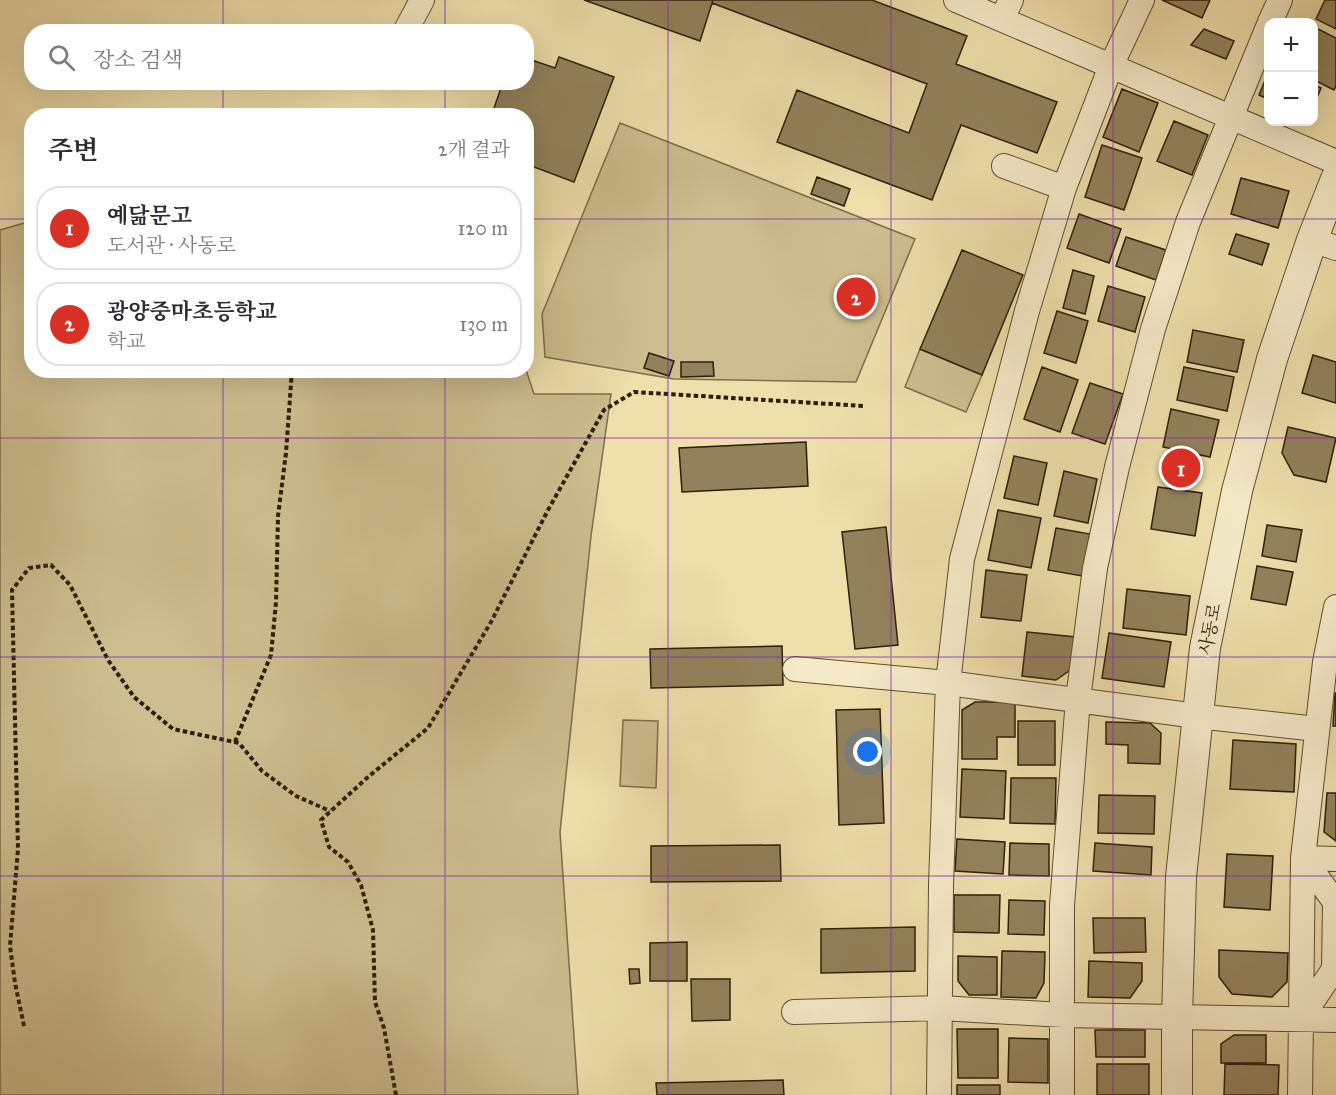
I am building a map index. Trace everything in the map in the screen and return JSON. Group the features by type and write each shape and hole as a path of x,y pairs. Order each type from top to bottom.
{"street":[{"path":"409,24 422,0"},
{"path":"956,0 1007,10 1111,66 1336,162"},
{"path":"939,1095 941,885 948,683 963,559 1027,311 1064,188 1111,66 1142,0"},
{"path":"1272,18 1280,0"},
{"path":"1062,1095 1062,905 1078,699 1095,568 1117,467 1153,329 1188,222 1264,39"},
{"path":"1004,166 1064,188"},
{"name":"사동로","path":"1177,1095 1181,877 1205,648 1237,491 1272,359 1324,244 1336,179"},
{"path":"1300,1095 1299,1021 1303,858 1325,662 1336,607"},
{"path":"795,669 948,683 1197,716 1317,729"},
{"path":"1303,858 1336,859"},
{"path":"1299,1021 1334,969 1335,902 1303,858"},
{"path":"794,1012 940,1008 1063,1015 1336,1020"}],"path":[{"path":"235,742 271,655 276,602 278,516 286,453 291,378"},
{"path":"396,1095 384,1028 375,1002 373,930 361,885 348,862 329,847 321,820 428,728 491,622 553,501 604,410 634,392 864,406"},
{"path":"24,1026 10,946 18,849 12,590 29,568 51,565 70,585 108,660 134,698 172,729 238,743 262,771 296,796 330,811"}],"shaded area":[{"path":"620,123 915,239 856,382 674,379 545,357 542,314"},
{"path":"24,223 24,378 529,378 534,394 611,394 591,536 560,832 578,1095 0,1095 0,230"},
{"path":"920,349 982,375 966,412 905,387"},
{"path":"623,720 658,721 656,788 620,786"}],"building":[{"path":"584,0 713,0 700,41"},
{"path":"713,0 872,0 967,36 956,64 1057,102 1037,153 961,125 932,200 777,142 797,90 909,133 927,84 712,3"},
{"path":"1162,0 1210,0 1202,18"},
{"path":"1325,0 1336,0 1336,29 1316,18"},
{"path":"1204,29 1234,41 1226,59 1191,45"},
{"path":"1318,29 1336,38 1336,86 1334,90 1318,82"},
{"path":"559,57 614,77 574,182 534,167 534,108 494,108 500,90 534,90 534,61 555,68"},
{"path":"1264,83 1264,97 1259,95"},
{"path":"1122,89 1158,103 1139,152 1103,137"},
{"path":"1174,121 1208,135 1192,175 1157,161"},
{"path":"1102,145 1142,158 1124,210 1085,197"},
{"path":"817,177 850,189 844,206 811,194"},
{"path":"1241,178 1289,191 1278,228 1231,214"},
{"path":"1079,214 1121,229 1109,263 1067,248"},
{"path":"1236,234 1269,244 1262,265 1229,254"},
{"path":"1126,237 1166,250 1156,280 1116,266"},
{"path":"962,250 1023,275 982,375 920,349"},
{"path":"1073,270 1094,276 1085,314 1063,308"},
{"path":"1108,286 1145,297 1135,332 1098,321"},
{"path":"1057,311 1088,321 1076,363 1044,353"},
{"path":"1193,330 1244,340 1237,372 1187,362"},
{"path":"649,353 674,361 669,376 644,368"},
{"path":"1313,355 1336,362 1336,403 1302,393"},
{"path":"681,362 713,362 714,376 681,377"},
{"path":"1042,367 1078,380 1060,432 1024,419"},
{"path":"1184,367 1234,377 1227,411 1177,400"},
{"path":"1090,383 1123,394 1105,444 1072,433"},
{"path":"1171,409 1219,420 1210,457 1163,447"},
{"path":"1288,427 1336,438 1326,482 1294,475 1282,453"},
{"path":"806,442 808,486 682,492 679,448"},
{"path":"1014,456 1047,463 1038,505 1004,498"},
{"path":"1064,471 1097,479 1088,523 1054,516"},
{"path":"1158,487 1202,493 1195,536 1151,529"},
{"path":"998,510 1041,518 1031,568 988,560"},
{"path":"1267,525 1302,530 1296,562 1262,556"},
{"path":"886,527 898,645 855,649 842,532"},
{"path":"1056,528 1090,534 1082,576 1048,570"},
{"path":"1257,566 1293,572 1286,605 1251,599"},
{"path":"986,570 1027,575 1021,621 981,617"},
{"path":"1127,589 1190,596 1186,635 1123,628"},
{"path":"1027,632 1076,637 1073,668 1056,680 1022,676"},
{"path":"1109,633 1171,642 1164,687 1102,678"},
{"path":"782,646 783,685 651,688 650,649"},
{"path":"1335,693 1336,726 1333,726"},
{"path":"975,702 1015,702 1015,737 997,737 997,759 962,759 962,710"},
{"path":"880,709 884,823 839,825 836,710"},
{"path":"1018,721 1055,721 1055,765 1018,765"},
{"path":"1106,722 1150,723 1161,733 1160,764 1128,763 1128,745 1106,744"},
{"path":"1233,740 1296,744 1294,792 1230,789"},
{"path":"962,769 1006,771 1004,819 960,817"},
{"path":"1011,778 1056,778 1055,824 1010,823"},
{"path":"1327,793 1336,793 1336,841 1324,832"},
{"path":"1099,795 1155,796 1154,834 1098,833"},
{"path":"957,839 1005,842 1003,874 955,871"},
{"path":"1010,843 1049,844 1049,876 1009,875"},
{"path":"1095,843 1152,847 1151,875 1093,871"},
{"path":"780,845 781,881 651,882 651,846"},
{"path":"1227,854 1273,856 1270,910 1224,907"},
{"path":"954,895 1000,895 999,933 954,932"},
{"path":"1009,900 1045,901 1044,935 1008,934"},
{"path":"1093,918 1145,918 1146,952 1094,953"},
{"path":"915,927 915,971 821,973 821,929"},
{"path":"687,942 687,981 650,981 650,943"},
{"path":"1219,950 1288,953 1287,982 1272,997 1232,994 1219,977"},
{"path":"1002,951 1045,952 1044,983 1036,998 1001,997"},
{"path":"958,956 997,957 997,995 969,995 958,981"},
{"path":"1089,961 1142,963 1142,981 1130,998 1088,997"},
{"path":"629,969 639,969 640,983 630,984"},
{"path":"691,979 730,979 730,1020 692,1021"},
{"path":"957,1029 998,1029 998,1078 958,1078"},
{"path":"1095,1030 1145,1030 1145,1057 1096,1057"},
{"path":"1234,1035 1266,1035 1266,1063 1221,1063 1221,1044"},
{"path":"1009,1038 1048,1039 1048,1083 1008,1082"},
{"path":"1097,1064 1149,1064 1149,1095 1097,1095"},
{"path":"1225,1064 1279,1065 1278,1095 1224,1095"},
{"path":"783,1080 784,1095 657,1095 656,1083"},
{"path":"957,1085 1000,1085 1000,1095 957,1095"}],"place":[{"name":"광양중마초등학교","path":"856,297"},
{"name":"예닮문고","path":"1181,468"}]}
